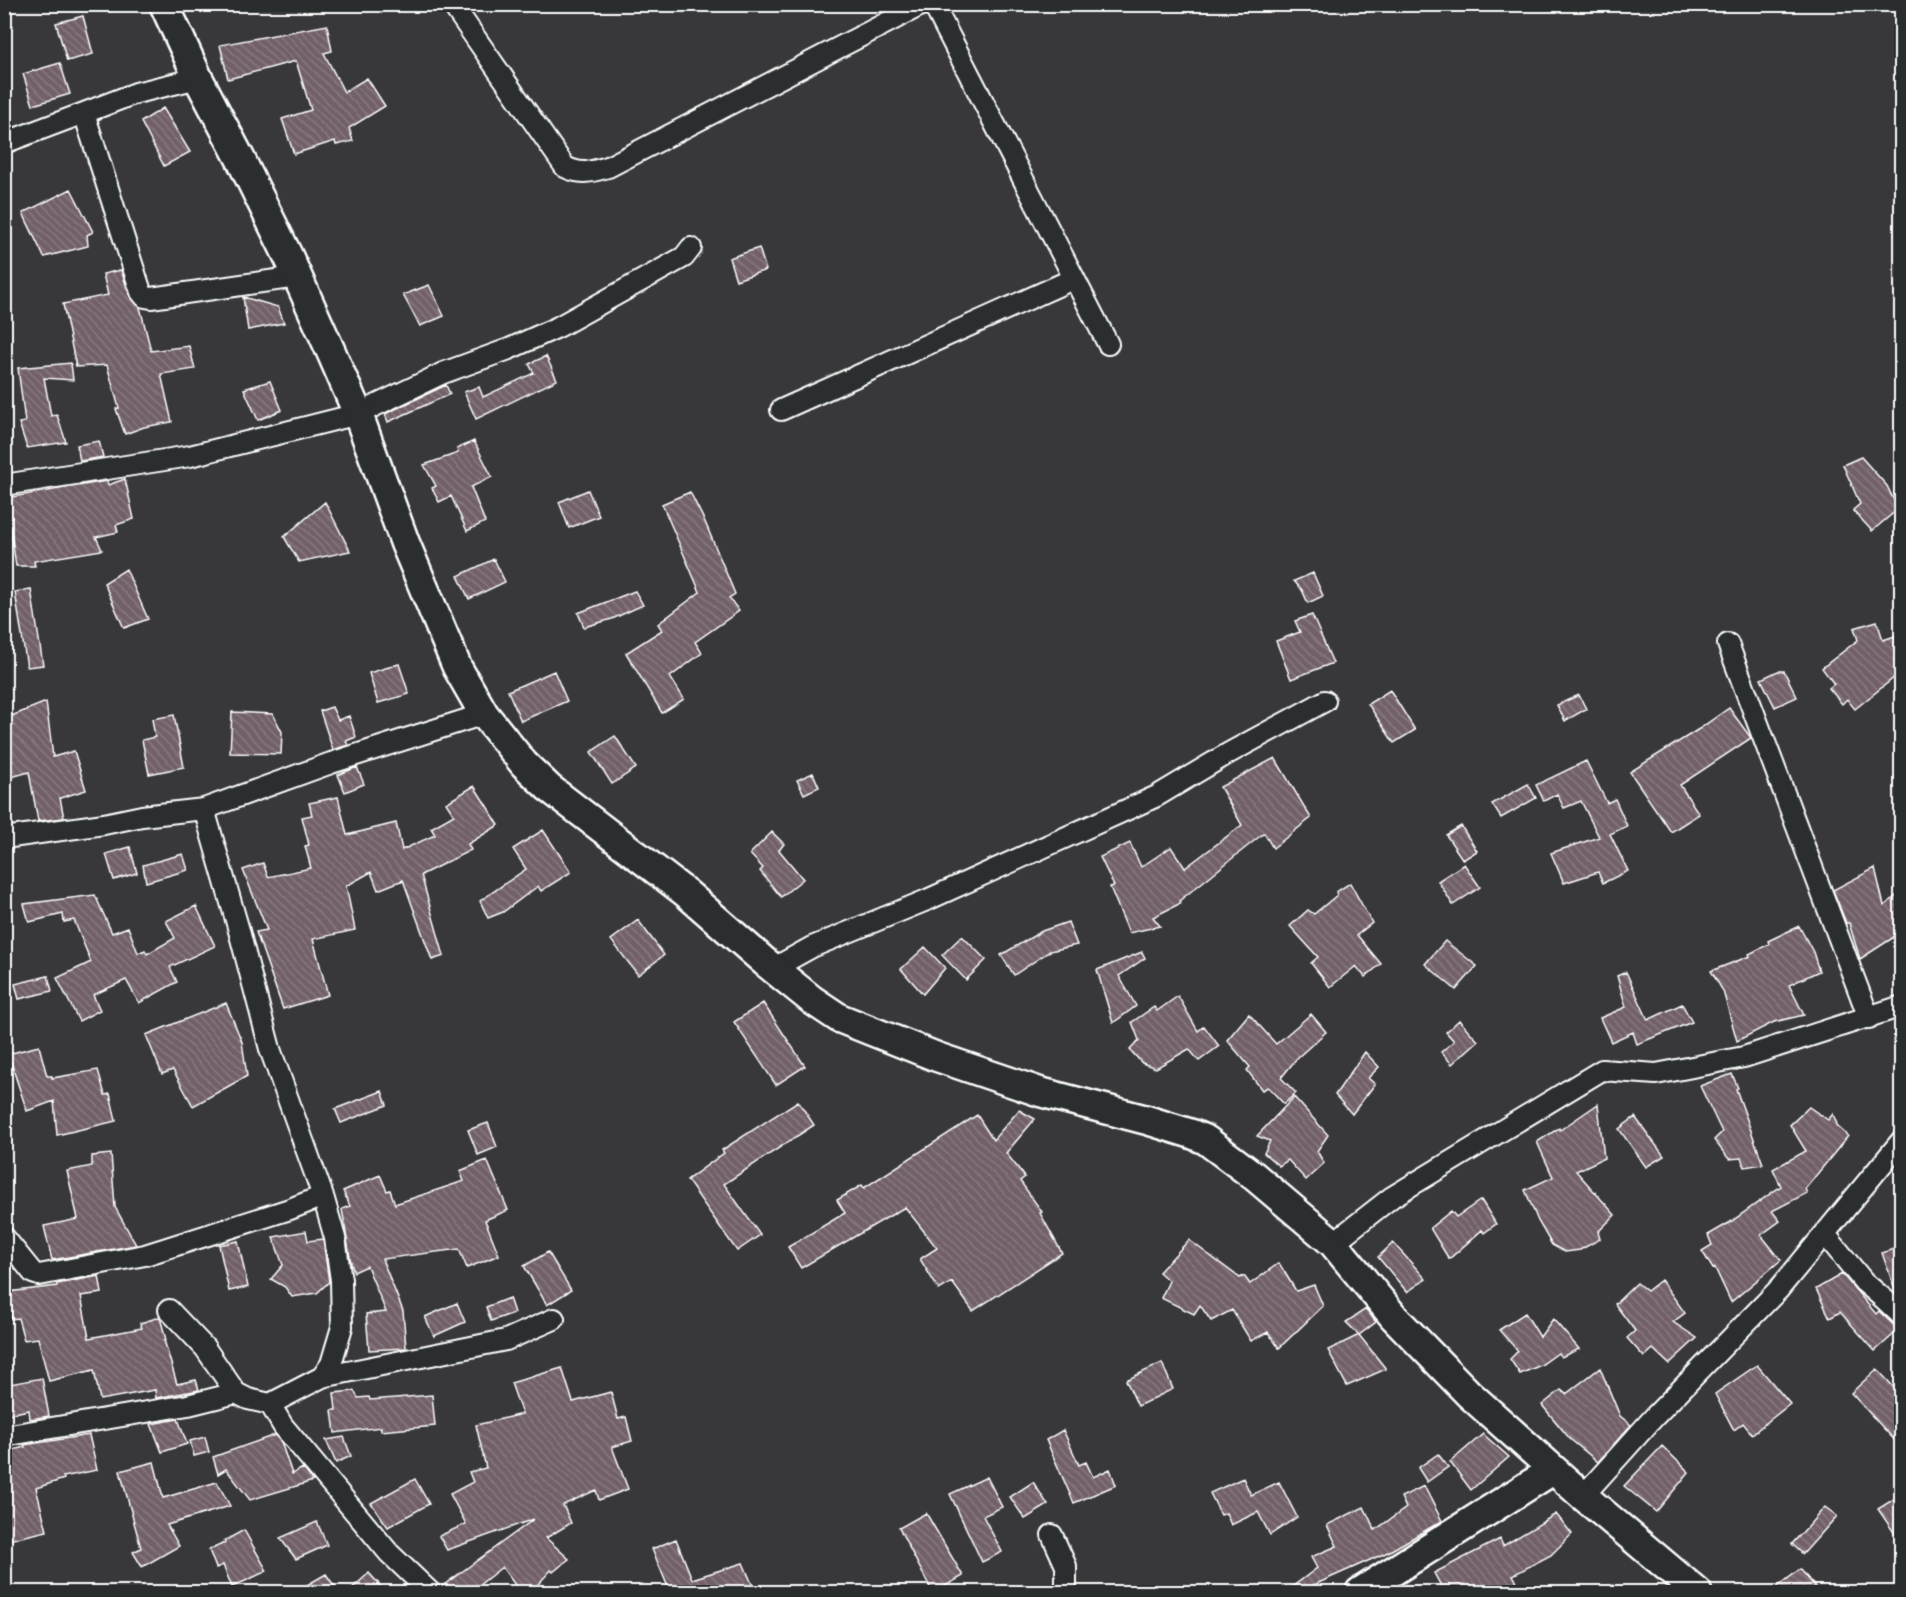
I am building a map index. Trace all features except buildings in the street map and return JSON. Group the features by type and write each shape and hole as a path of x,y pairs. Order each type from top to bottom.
{"street":[{"path":"164,4 198,78 241,159 297,277 358,414 405,543 457,667 484,714 524,764 549,788 686,893 812,1000 839,1018 860,1028 1040,1092 1147,1120 1206,1140 1254,1176 1333,1243 1410,1334 1469,1394 1553,1470 1697,1593"},
{"path":"456,6 565,167 576,173 588,173 608,167 923,4"},
{"path":"933,4 1108,344"},
{"path":"4,143 136,93 198,78"},
{"path":"84,113 141,292 145,297 297,277"},
{"path":"4,484 190,456 358,414 443,373 509,349 558,327 684,257 691,248"},
{"path":"781,410 1073,279"},
{"path":"1728,644 1869,1018"},
{"path":"774,968 812,947 927,900 1157,796 1229,753 1325,701"},
{"path":"4,838 104,824 142,816 204,809 331,763 484,714"},
{"path":"204,809 270,1049 322,1196 337,1249 341,1281 342,1328 331,1364 322,1377"},
{"path":"1333,1243 1392,1197 1602,1070 1656,1074 1744,1057 1902,1006"},
{"path":"1583,1496 1655,1416 1779,1289 1902,1140"},
{"path":"4,1237 33,1273 39,1275 145,1255 290,1209 322,1196"},
{"path":"1824,1233 1864,1282 1902,1316"},
{"path":"168,1310 205,1348 236,1393 248,1399 270,1404 322,1377 506,1340 554,1319"},
{"path":"4,1436 188,1405 236,1393"},
{"path":"270,1404 283,1426 388,1553 430,1593"},
{"path":"1360,1593 1553,1470"},
{"path":"1052,1535 1066,1566 1066,1593"}]}
